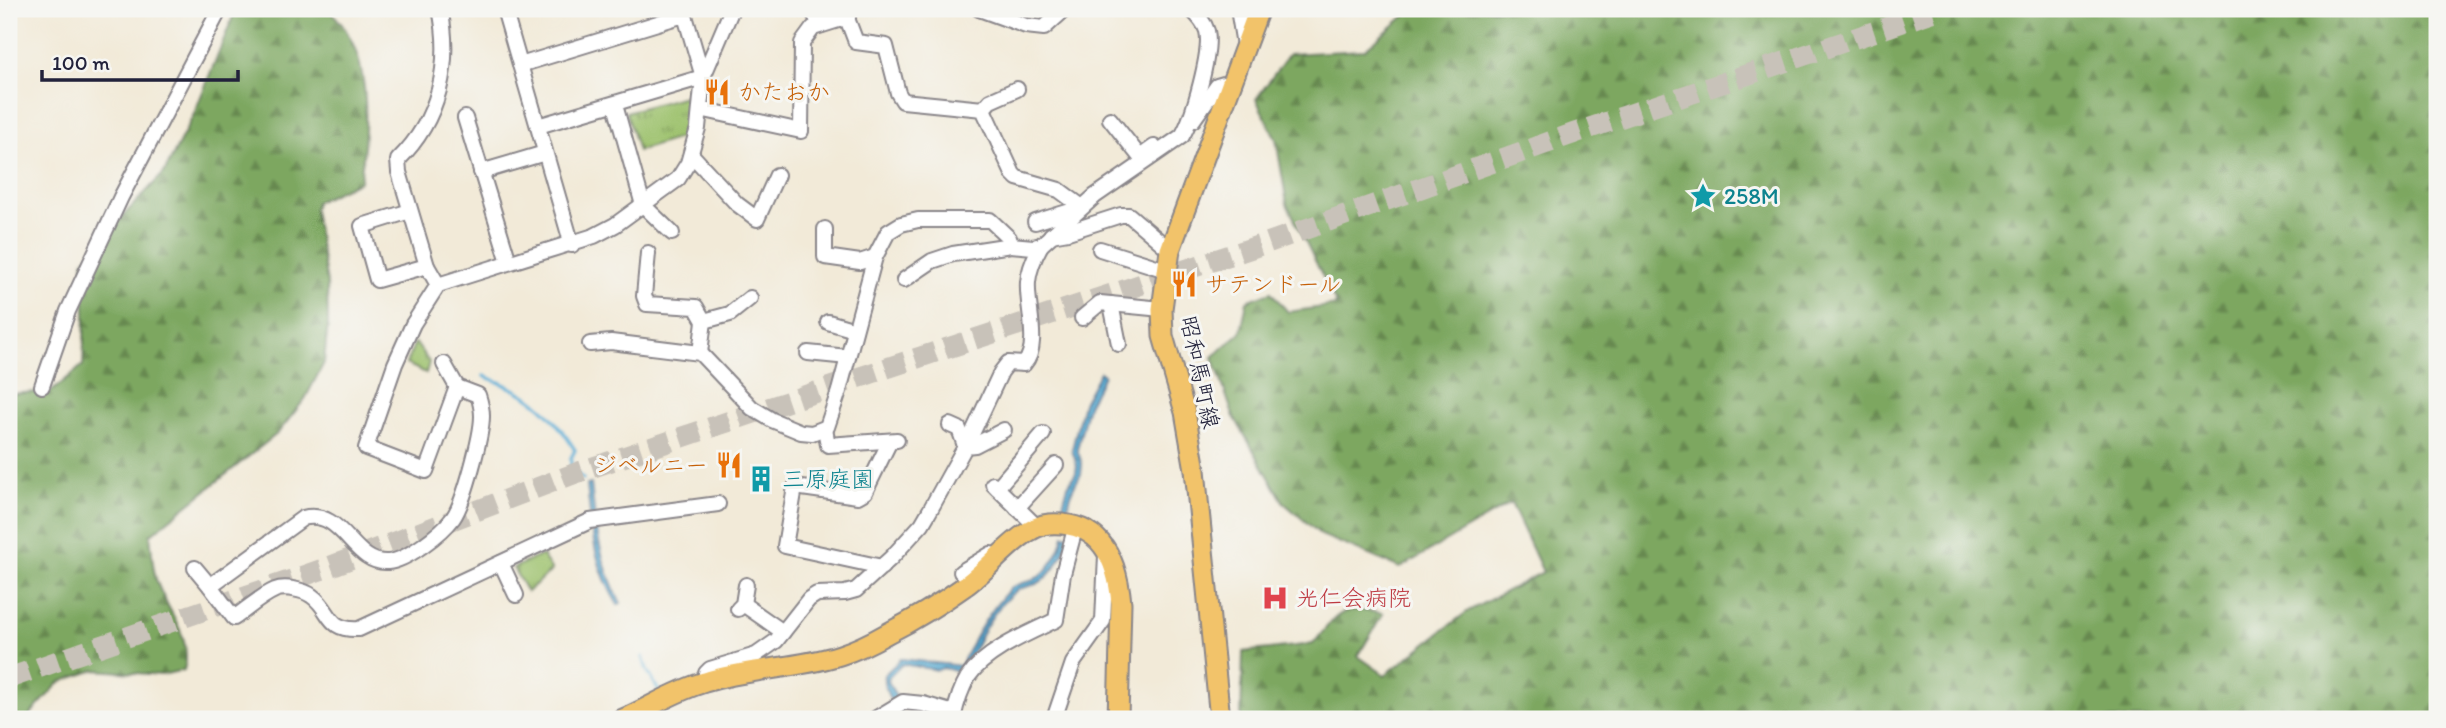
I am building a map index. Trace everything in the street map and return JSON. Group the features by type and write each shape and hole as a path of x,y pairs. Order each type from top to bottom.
{"main road":[{"name":"昭和馬町線","path":"1220,719 1195,470 1185,412 1163,336 1162,309 1170,250 1259,9"},
{"path":"623,719 705,682 841,655 888,634 967,585 1037,527 1049,524 1076,525 1092,533 1107,550 1119,586 1121,603 1118,719"}],"street":[{"path":"42,386 68,311 121,197 220,9"},
{"path":"438,285 427,266 399,172 398,160 410,149 435,107 445,50 440,9"},
{"path":"504,9 572,245"},
{"path":"457,387 426,471 366,449 395,364 413,324 438,285 572,245 615,225 678,179 691,154 698,128 703,77 732,9"},
{"path":"811,9 821,25"},
{"path":"979,9 1026,26 1044,28 1066,9"},
{"path":"1188,126 1205,70 1208,34 1205,25 1191,9"},
{"path":"1238,9 1244,46"},
{"path":"520,65 684,12 703,77"},
{"path":"700,109 801,131 802,43 813,28 848,13 856,42 886,46 898,93 903,101 983,109"},
{"path":"538,126 703,77"},
{"path":"705,682 706,673 710,669 756,655 776,641 800,608 813,596 856,590 882,567 922,524 965,446 1000,372 1008,363 1024,365 1029,357 1030,269 1046,240 1095,196 1182,136 1217,86 1231,82"},
{"path":"983,109 990,101 1017,89"},
{"path":"615,105 643,205 672,233"},
{"path":"983,109 1017,178 1059,190 1082,207"},
{"path":"465,118 509,262"},
{"path":"1110,119 1140,157 1157,145 1163,151"},
{"path":"481,172 545,153"},
{"path":"691,154 737,204 757,219 777,175"},
{"path":"1035,222 1082,207"},
{"path":"410,211 362,226 377,280 427,266"},
{"path":"904,280 932,261 953,254 1011,245 1032,247 1121,215 1129,215 1170,250"},
{"path":"882,567 785,546 795,487 858,496 865,492 894,440 828,445 825,429 839,391 875,257 888,232 901,224 918,220 990,220 1009,238 1011,245"},
{"path":"825,229 825,257 860,262 875,257"},
{"path":"1100,249 1166,270"},
{"path":"648,253 643,296 647,304 696,307"},
{"path":"692,290 696,307 704,321 700,353"},
{"path":"704,321 730,314 750,298"},
{"path":"1082,318 1100,303 1162,309"},
{"path":"1111,304 1119,344"},
{"path":"828,322 855,330"},
{"path":"590,344 611,342 700,353 752,408 800,432 812,433 825,429"},
{"path":"808,354 848,357"},
{"path":"210,586 303,518 331,521 371,560 377,562 399,560 452,520 460,504 478,441 482,415 478,395 457,387 444,364"},
{"path":"950,425 959,429 965,446"},
{"path":"965,446 975,445 1004,430"},
{"path":"1037,527 994,486 1043,434"},
{"path":"1017,508 1056,465"},
{"path":"195,568 234,618 276,589 291,588 313,596 328,616 341,627 359,629 590,521 718,503"},
{"path":"875,719 903,702 923,704 954,716 968,676 1016,639 1056,620 1063,573 1076,525"},
{"path":"1054,719 1073,663 1103,621 1107,550"},
{"path":"961,572 991,554 1001,555"},
{"path":"501,563 516,596"},
{"path":"746,585 740,607 783,632"}],"green space":[{"path":"236,9 328,9 343,26 354,45 360,66 366,113 360,181 316,202 314,210 327,283 328,323 324,363 305,399 278,433 150,535 156,579 185,646 184,670 162,675 95,670 60,682 26,719 9,719 9,394 52,391 83,365 83,262 164,173 193,116"},
{"path":"1413,9 2437,9 2437,719 1241,719 1243,652 1313,644 1342,613 1349,610 1369,611 1383,614 1358,656 1385,675 1468,611 1543,572 1511,503 1400,568 1321,535 1284,503 1233,415 1213,357 1241,332 1247,301 1271,292 1288,312 1337,305 1287,204 1276,139 1256,99 1289,54 1364,50"},
{"path":"685,96 694,101 686,136 638,151 626,112"},
{"path":"415,342 429,362 426,373 406,364"},
{"path":"542,555 552,570 527,592 513,568"}],"water":[{"path":"1100,372 1104,375 1088,405 1077,449 1082,464 1081,474 1073,488 1065,516 1060,515 1068,486 1076,473 1077,465 1072,450 1083,403"},
{"path":"591,484 600,545 621,603 618,605 603,575 595,547 587,485"},
{"path":"1064,535 1069,536 1053,570 1042,581 1016,591 999,607 963,672 902,664 889,677 888,681 901,707 901,719 895,719 884,675 901,659 961,666 976,635 995,607 1010,589 1035,579 1050,566"}],"waterway":[{"path":"484,376 527,396 547,413 575,450 571,458 571,469 583,479"},
{"path":"643,657 660,693"}],"tunnel":[{"path":"9,678 326,568 576,473 1264,244 1575,133 1941,9"}],"place":[{"name":"かたおか","path":"717,92"},
{"name":"258M","path":"1703,196"},
{"name":"サテンドール","path":"1184,284"},
{"name":"ジベルニー","path":"729,465"},
{"name":"三原庭園","path":"761,479"},
{"name":"光仁会病院","path":"1275,598"}]}
